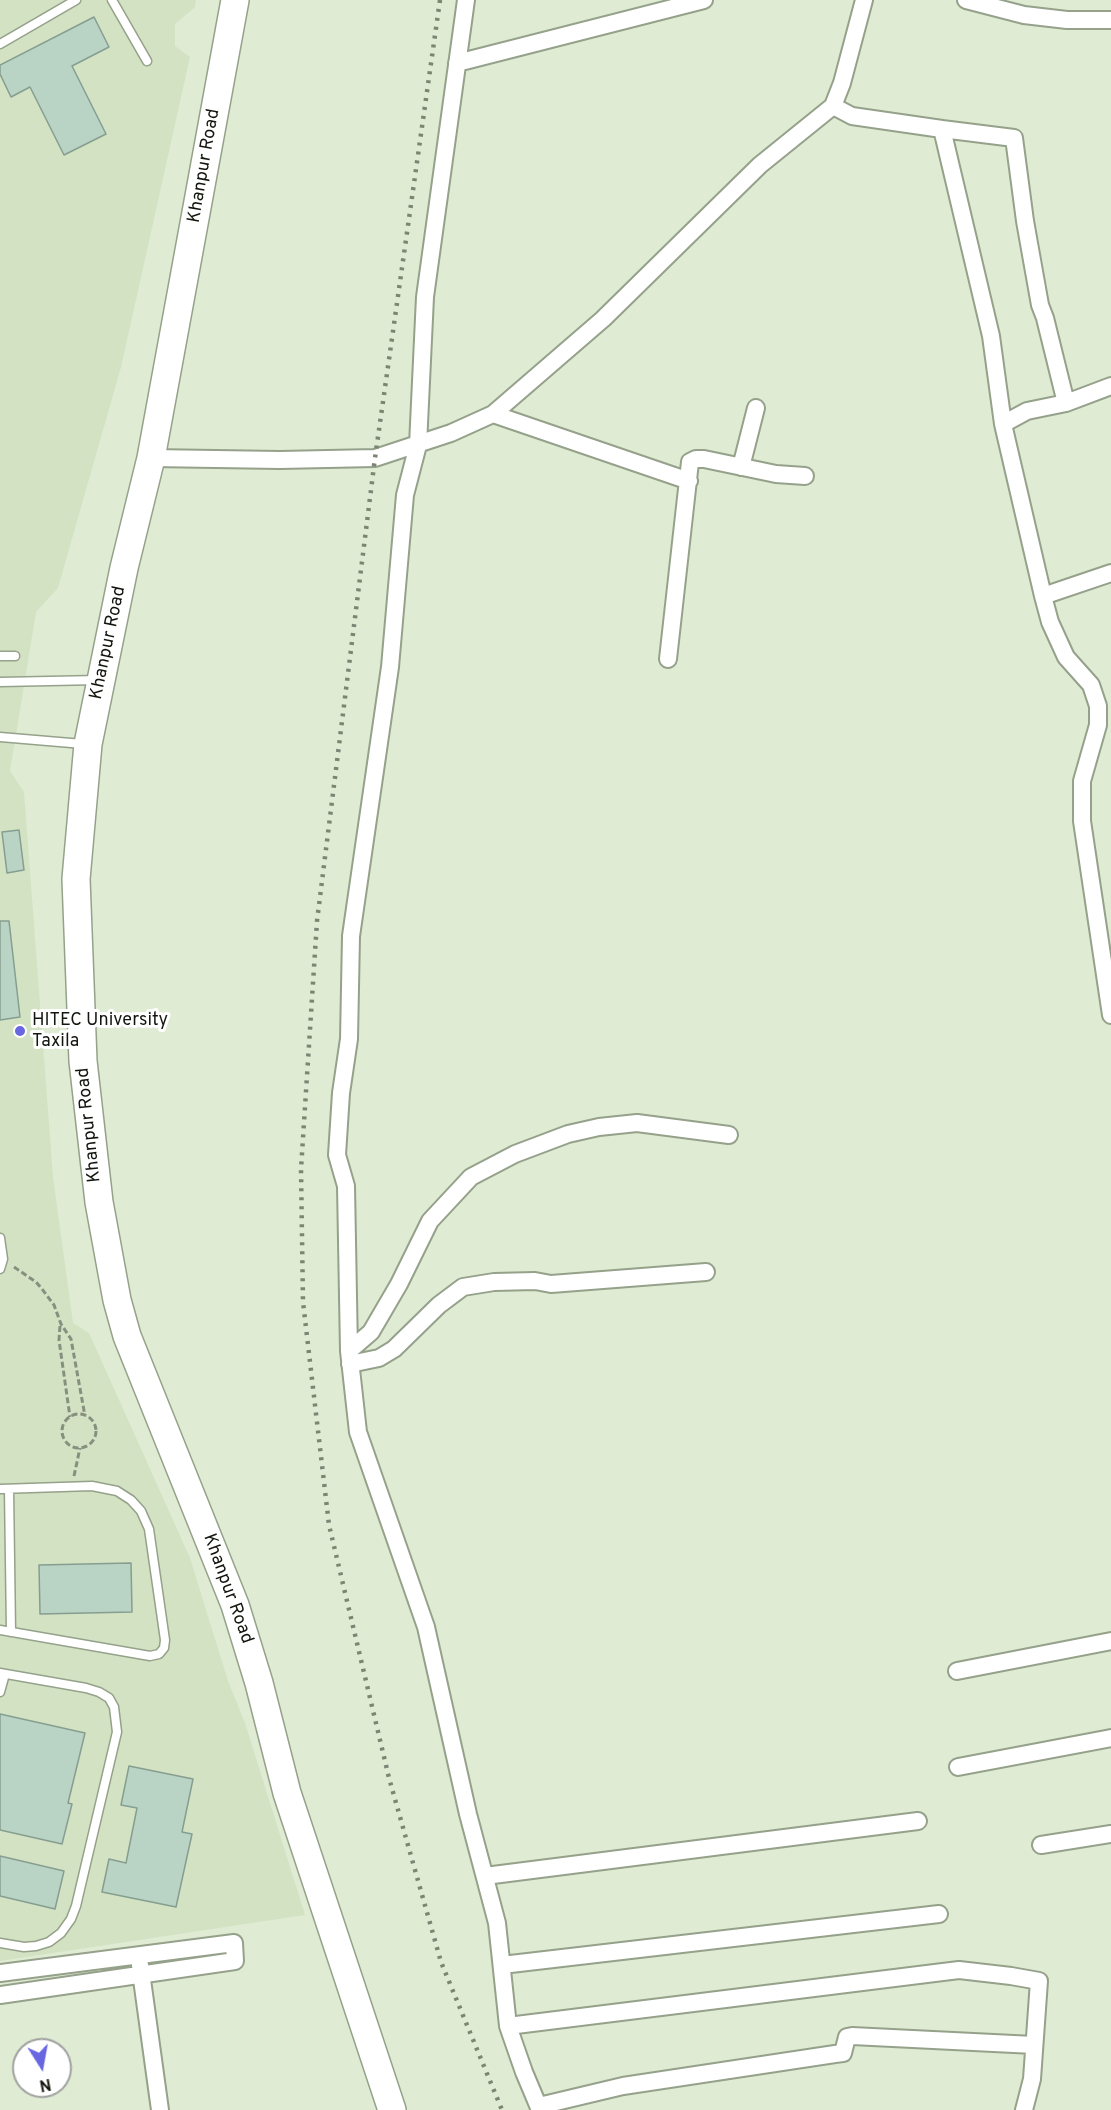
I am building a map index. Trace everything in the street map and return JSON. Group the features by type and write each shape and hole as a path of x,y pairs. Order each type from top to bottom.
{"highway":[{"name":"Khanpur Road","path":"235,0 151,458 124,568 88,744 76,879 79,985 90,1133 99,1202 117,1300 127,1336 235,1605 259,1683 287,1793 392,2110"}],"street":[{"path":"466,0 425,297 418,445 405,495 390,667 351,936 349,1039 337,1155 346,1186 349,1358 358,1432 426,1627 468,1814 497,1923 508,2026 524,2072 540,2108 623,2086 843,2053 847,2037 852,2036 1034,2045"},
{"path":"457,63 704,0"},
{"path":"151,458 280,460 375,458 451,433 493,414 603,319 760,165 833,106 842,83 864,0"},
{"path":"966,0 1024,15 1067,20 1111,20"},
{"path":"833,106 852,116 1014,138 1024,221 1040,305 1066,404"},
{"path":"942,129 991,336 1003,424 1042,596 1050,622 1066,657 1091,685 1098,706 1098,725 1082,781 1082,821 1111,1015"},
{"path":"1003,424 1027,411 1066,404 1111,386"},
{"path":"741,467 756,408"},
{"path":"493,414 689,482"},
{"path":"668,659 690,462 704,459 776,474 805,477"},
{"path":"1042,596 1111,573"},
{"path":"349,1358 371,1332 399,1284 430,1221 471,1177 515,1154 568,1134 599,1127 637,1123 729,1136"},
{"path":"349,1358 379,1358 394,1349 439,1305 463,1287 494,1282 535,1281 551,1284 706,1272"},
{"path":"957,1671 1111,1641"},
{"path":"958,1767 1111,1738"},
{"path":"485,1876 918,1821"},
{"path":"1041,1845 1111,1834"},
{"path":"502,1965 939,1914"},
{"path":"0,1973 234,1943 235,1961 0,1995"},
{"path":"140,1955 160,2110"},
{"path":"508,2026 959,1970 1011,1976 1039,1982 1032,2079 1024,2110"}],"lane":[{"path":"0,44 76,0"},
{"path":"112,0 147,61"},
{"path":"0,656 15,656"},
{"path":"0,682 102,680"},
{"path":"0,736 88,744"},
{"path":"0,1238 3,1259 0,1269"},
{"path":"0,1630 11,1632 150,1656 159,1654 164,1648 165,1630 149,1529 141,1511 131,1500 117,1491 92,1486 5,1489 11,1632"},
{"path":"0,1692 2,1673 99,1692 109,1698 114,1707 117,1732 71,1919 61,1933 43,1944 24,1947 0,1943"}],"path":[{"path":"3,1259 36,1282 54,1305 60,1324 71,1339 85,1416"},
{"path":"60,1324 58,1340 70,1417"},
{"path":"78,1414 85,1416 94,1424 95,1437 86,1446 80,1448 68,1444 64,1438 63,1426 70,1417 78,1414"},
{"path":"72,1487 80,1448"}],"shaded area":[{"name":"HITEC University Taxila","path":"0,0 196,0 195,7 175,24 175,46 190,57 121,367 58,588 36,612 10,771 24,792 53,1177 73,1323 89,1333 190,1558 305,1915 0,1961"}],"building":[{"path":"94,17 109,47 72,66 106,134 64,155 30,87 11,97 0,74 0,65"},
{"path":"19,830 24,870 7,873 2,832"},
{"path":"0,921 9,921 20,1017 0,1020"},
{"path":"131,1563 132,1612 40,1614 39,1565"},
{"path":"0,1714 85,1733 68,1803 72,1804 62,1844 0,1830"},
{"path":"129,1766 193,1779 182,1832 192,1834 176,1907 102,1892 109,1859 126,1863 137,1808 121,1805"},
{"path":"0,1856 64,1871 55,1909 0,1896"}],"railway":[{"path":"440,0 375,458 317,921 301,1169 303,1302 329,1525 389,1778 441,1962 502,2110"}],"place":[{"name":"HITEC University Taxila","path":"20,1031"}]}
